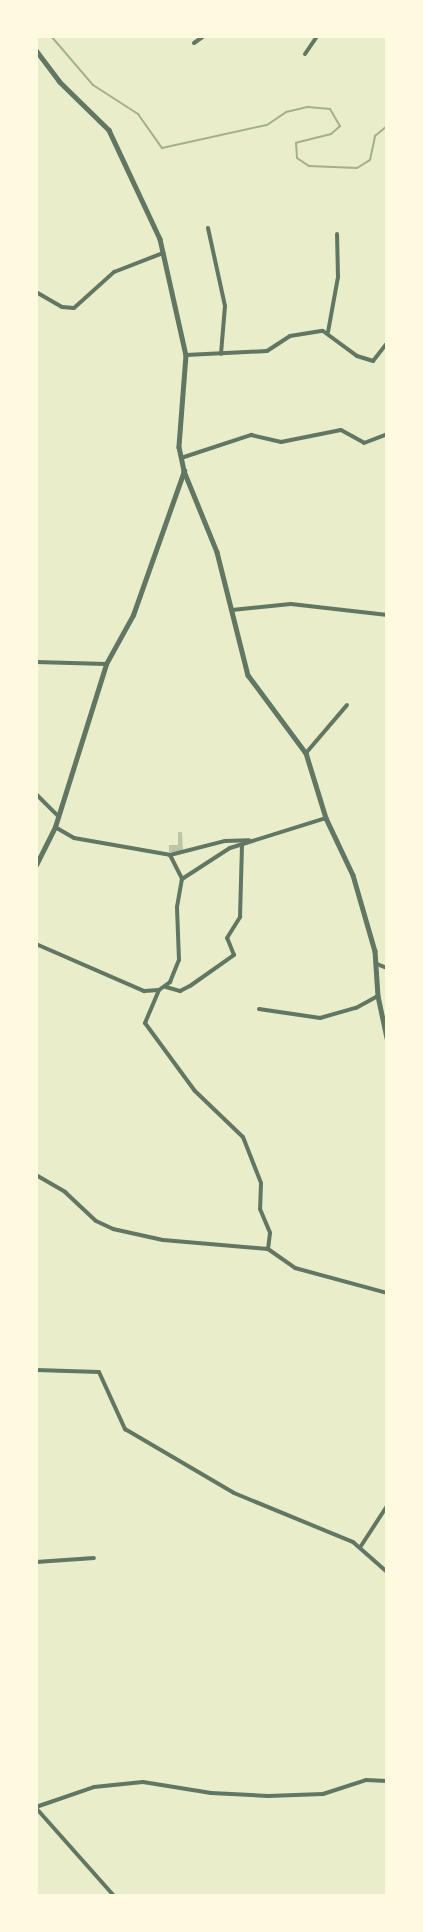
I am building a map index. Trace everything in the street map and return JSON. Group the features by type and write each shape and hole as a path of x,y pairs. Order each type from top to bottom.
{"street":[{"path":"194,43 204,36"},
{"path":"305,54 317,36"},
{"path":"36,50 59,81 109,130 150,212 163,253 186,355 181,458 184,470 207,522 248,675 306,753 326,818 353,875 377,964 378,996 387,1038"},
{"path":"208,228 225,306 221,354"},
{"path":"328,332 338,277 337,234"},
{"path":"36,292 66,308 74,308 114,272 163,253"},
{"path":"186,355 267,351 290,336 328,332 357,356 373,361 387,343"},
{"path":"181,458 251,435 281,442 341,430 364,443 387,434"},
{"path":"36,865 55,827 106,664 133,615 184,470"},
{"path":"232,610 291,604 387,615"},
{"path":"36,662 106,664"},
{"path":"306,753 347,705"},
{"path":"36,794 58,816"},
{"path":"182,879 216,855 242,844 326,818"},
{"path":"55,827 74,838 170,855 225,841 254,840"},
{"path":"36,944 144,991 159,990 166,987 180,991 190,986 234,954 227,938 240,917 242,844"},
{"path":"166,987 179,960 177,907 182,879 170,855"},
{"path":"377,964 387,968"},
{"path":"159,990 145,1022 195,1091 243,1136 261,1183 260,1208 270,1233 268,1249"},
{"path":"259,1009 320,1018 356,1008 378,996"},
{"path":"36,1175 112,1229 163,1240 268,1249 295,1268 387,1293"},
{"path":"36,1370 99,1372 125,1429 234,1493 360,1546 387,1572"},
{"path":"360,1546 387,1506"},
{"path":"36,1562 94,1558"},
{"path":"114,1896 36,1808 94,1787 144,1782 210,1793 268,1796 323,1794 366,1780 387,1781"}],"building":[{"path":"178,832 182,832 183,852 169,852 169,845 178,845"}],"waterway":[{"path":"51,36 93,85 138,114 162,148 267,125 286,112 308,107 330,109 340,126 331,134 296,143 297,158 309,166 357,168 370,160 375,136 387,126"}]}
